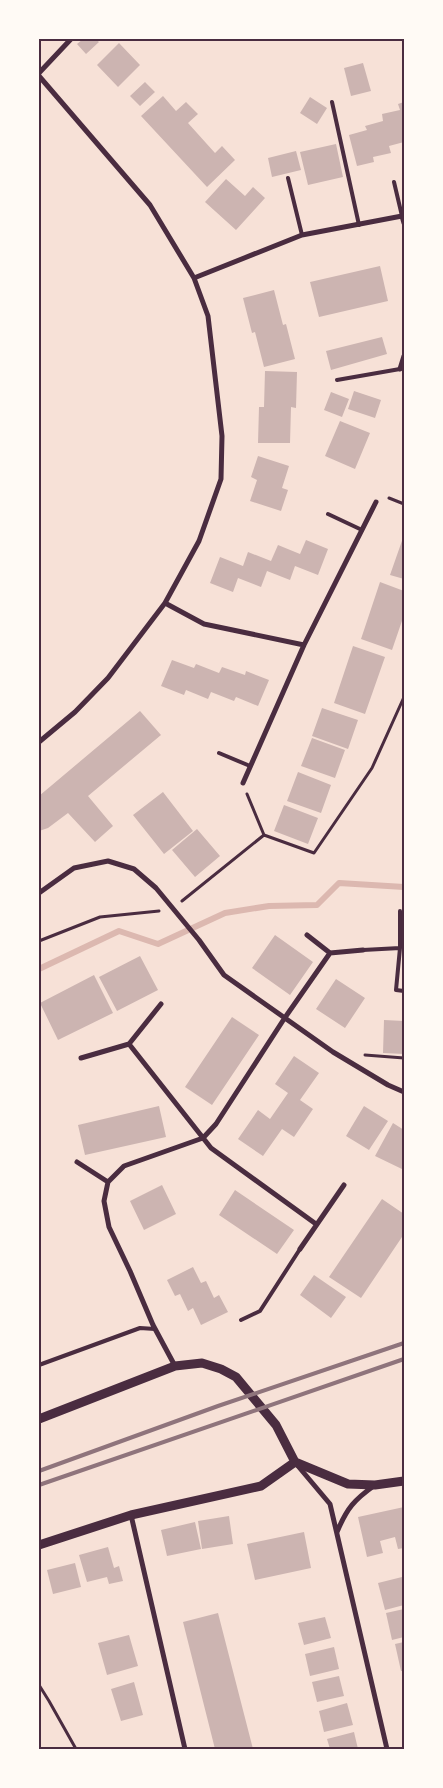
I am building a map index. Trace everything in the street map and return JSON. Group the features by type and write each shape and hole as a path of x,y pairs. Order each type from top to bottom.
{"street":[{"path":"39,742 75,712 108,678 164,603 199,541 221,479 222,436 208,316 194,278 150,205 39,75 71,39"},
{"path":"194,278 302,235 402,216 404,223"},
{"path":"400,369 404,356"},
{"path":"243,783 304,645 376,502"},
{"path":"164,603 204,624 304,645"},
{"path":"39,893 74,868 108,860 134,869 156,888 224,974 284,1019 333,1052 388,1085 404,1092"},
{"path":"307,936 330,953 363,950"},
{"path":"175,1366 155,1329 109,1227 104,1201 108,1182 124,1166 203,1138 216,1124 284,1019 330,953"},
{"path":"81,1058 129,1044 161,1004"},
{"path":"129,1044 211,1148 316,1224"},
{"path":"77,1162 108,1182"},
{"path":"300,1249 344,1185"},
{"path":"39,1418 175,1366 202,1363 221,1369 236,1377 276,1426 295,1462 330,1504 387,1749"},
{"path":"295,1462 348,1484 375,1485 404,1481"},
{"path":"39,1545 131,1515 261,1486 295,1462"},
{"path":"337,1532 345,1512 359,1496 375,1485"},
{"path":"131,1515 185,1749"}],"lane":[{"path":"332,102 359,225"},
{"path":"288,178 302,235"},
{"path":"394,182 402,216"},
{"path":"337,380 400,369"},
{"path":"328,514 362,530"},
{"path":"219,753 250,766"},
{"path":"400,911 400,948 396,990 404,990"},
{"path":"363,950 400,948"},
{"path":"241,1320 260,1311 300,1249"},
{"path":"39,1366 140,1328 155,1329"}],"path":[{"path":"243,783 264,836 314,853 372,768 404,697"},
{"path":"39,940 100,917 172,910 264,836"},
{"path":"360,1054 404,1058"},
{"path":"39,1685 76,1749"}],"building":[{"path":"83,39 96,39 99,42 86,54 77,44"},
{"path":"119,43 140,65 118,87 97,65"},
{"path":"363,63 371,91 351,96 344,68"},
{"path":"145,82 155,92 140,106 130,96"},
{"path":"163,96 176,111 186,102 198,114 188,123 215,153 222,146 235,160 207,187 141,116"},
{"path":"310,97 327,108 317,124 300,113"},
{"path":"404,102 404,142 389,146 391,153 373,157 374,162 357,166 349,135 367,130 365,126 383,121 382,114 400,110 398,104"},
{"path":"336,144 343,177 308,185 300,152"},
{"path":"296,151 301,170 272,177 268,158"},
{"path":"226,179 245,196 253,187 265,198 236,230 205,202"},
{"path":"380,266 388,301 319,317 310,282"},
{"path":"274,290 283,325 286,324 295,359 264,367 255,332 252,333 243,298"},
{"path":"382,337 387,354 331,370 326,351"},
{"path":"265,371 297,372 296,408 291,407 290,443 258,443 259,407 264,407"},
{"path":"354,391 381,400 375,418 348,409"},
{"path":"331,392 349,399 342,417 324,410"},
{"path":"340,421 370,433 355,469 325,456"},
{"path":"258,456 289,466 282,488 288,490 281,511 250,501 257,480 251,477"},
{"path":"404,535 404,579 390,575"},
{"path":"306,540 328,549 318,575 295,566 290,580 267,571 261,587 238,578 233,592 210,583 220,557 243,566 248,552 271,561 278,545 300,554"},
{"path":"380,582 404,591 404,615 392,650 361,639"},
{"path":"353,646 385,657 365,714 334,703"},
{"path":"172,660 194,668 196,664 219,673 222,667 245,675 246,671 269,680 258,706 236,697 234,701 211,692 208,699 186,690 184,695 161,686"},
{"path":"322,708 358,720 348,749 312,736"},
{"path":"140,711 161,735 88,796 113,826 95,842 68,813 48,828 39,831 39,796"},
{"path":"312,738 345,750 335,778 301,766"},
{"path":"298,772 331,785 321,813 287,801"},
{"path":"163,792 193,831 164,854 133,815"},
{"path":"284,805 318,818 308,844 274,831"},
{"path":"197,829 220,856 195,877 172,850"},
{"path":"275,935 313,962 290,995 252,968"},
{"path":"140,956 158,990 117,1011 99,977"},
{"path":"94,975 113,1013 58,1040 40,1003"},
{"path":"336,979 365,998 345,1028 316,1009"},
{"path":"232,1017 259,1035 212,1105 185,1087"},
{"path":"384,1020 404,1021 404,1054 383,1053"},
{"path":"294,1056 319,1073 300,1100 313,1109 294,1137 282,1129 263,1156 238,1139 258,1110 270,1119 288,1093 275,1084"},
{"path":"159,1106 166,1137 85,1155 78,1125"},
{"path":"364,1106 388,1121 369,1150 346,1136"},
{"path":"393,1123 404,1130 404,1170 375,1156"},
{"path":"162,1185 176,1214 144,1230 130,1201"},
{"path":"235,1190 294,1230 277,1254 219,1215"},
{"path":"382,1199 404,1214 404,1234 361,1298 329,1277"},
{"path":"193,1267 201,1283 206,1281 214,1298 219,1295 228,1312 201,1325 193,1308 188,1311 180,1294 175,1296 167,1280"},
{"path":"314,1275 346,1297 331,1318 300,1295"},
{"path":"404,1507 404,1548 398,1549 395,1537 380,1541 383,1553 367,1557 358,1517"},
{"path":"229,1516 233,1544 202,1549 198,1521"},
{"path":"195,1522 201,1549 167,1556 161,1530"},
{"path":"304,1532 311,1568 255,1580 247,1544"},
{"path":"108,1547 114,1568 119,1566 123,1581 109,1584 107,1577 87,1582 79,1555"},
{"path":"75,1563 81,1587 53,1594 47,1570"},
{"path":"402,1577 404,1605 385,1610 378,1583"},
{"path":"404,1609 404,1637 392,1640 386,1613"},
{"path":"218,1613 253,1749 215,1749 183,1622"},
{"path":"325,1617 331,1638 304,1645 298,1623"},
{"path":"129,1635 138,1666 107,1675 98,1643"},
{"path":"404,1642 404,1671 401,1671 395,1644"},
{"path":"334,1647 339,1669 310,1676 305,1654"},
{"path":"339,1676 344,1696 317,1702 312,1682"},
{"path":"134,1682 143,1715 121,1721 111,1689"},
{"path":"347,1703 353,1725 324,1732 319,1711"},
{"path":"354,1732 358,1749 330,1749 327,1739"}],"waterway":[{"path":"39,969 119,931 158,944 225,913 269,906 317,905 339,883 404,887"}],"railway":[{"path":"39,1471 218,1406 404,1343"},
{"path":"39,1485 404,1359"}]}
